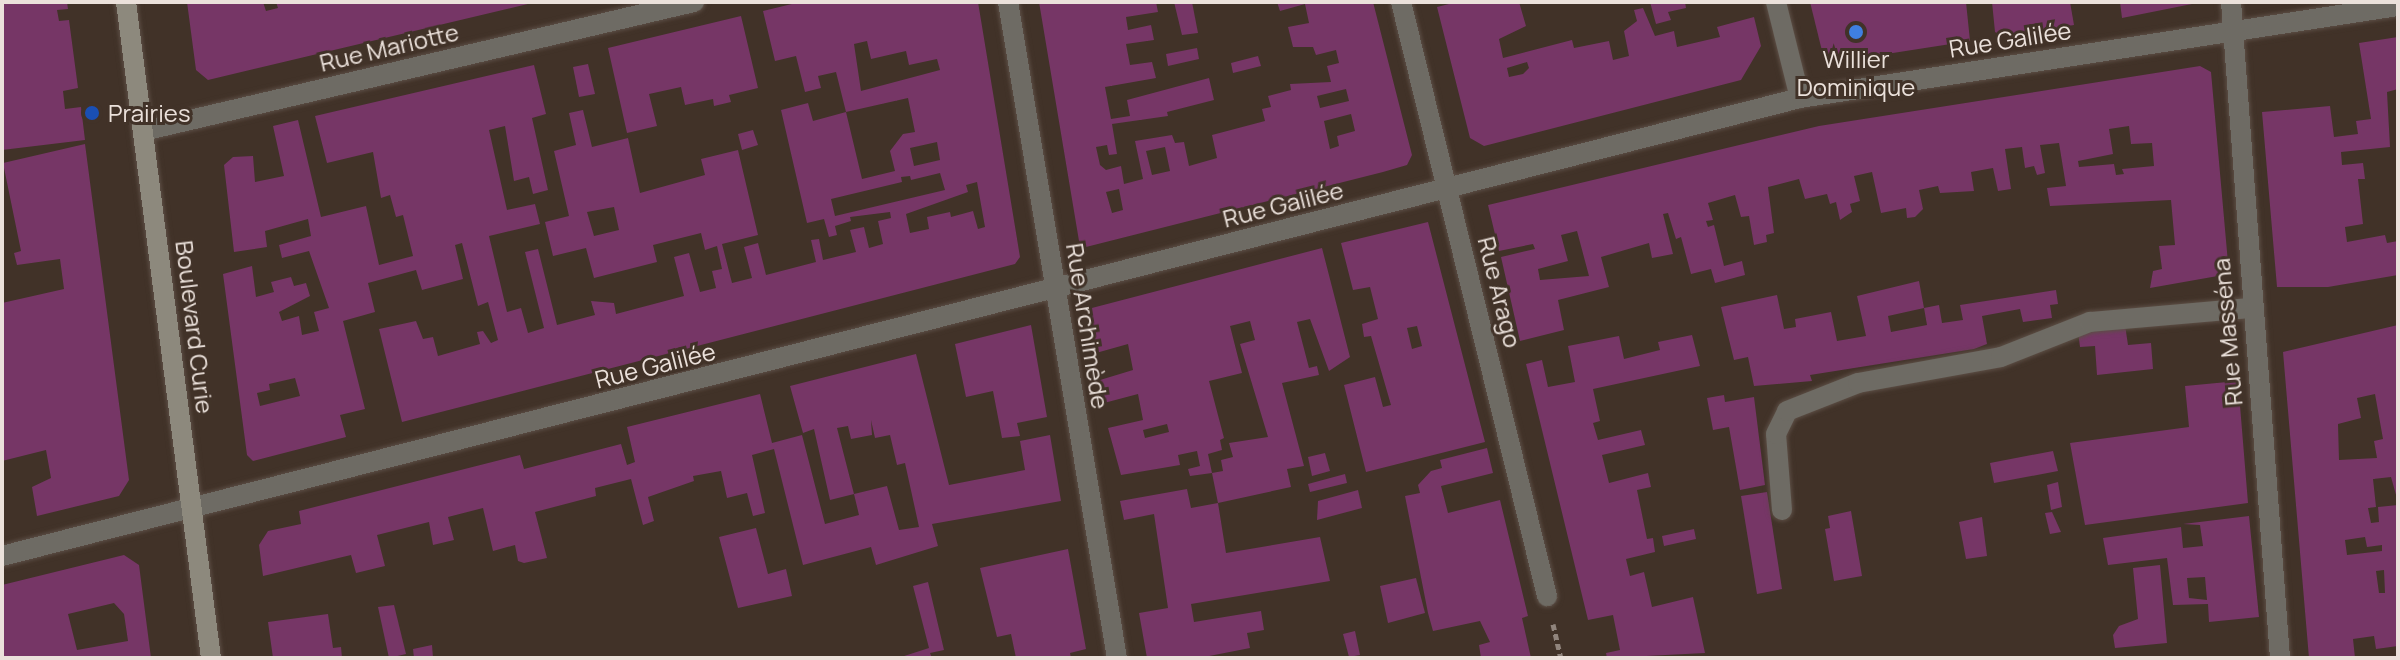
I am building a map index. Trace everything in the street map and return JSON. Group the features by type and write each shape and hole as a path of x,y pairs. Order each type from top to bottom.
{"street":[{"name":"Boulevard Curie","path":"126,2 211,658"},
{"name":"Rue Mariotte","path":"143,131 694,2"},
{"name":"Rue Archimède","path":"1008,2 1117,658"},
{"name":"Rue Arago","path":"1401,2 1547,596"},
{"path":"1776,2 1800,98"},
{"name":"Rue Masséna","path":"2231,2 2230,30 2280,658"},
{"name":"Rue Galilée","path":"2,556 1056,290 1800,98 2398,6"},
{"path":"1782,510 1776,434 1787,411 1858,383 2001,357 2090,322 2251,308"}],"building":[{"path":"2,2 67,2 68,9 57,10 59,21 69,20 78,88 63,91 65,109 81,107 85,140 2,150"},
{"path":"187,2 263,2 266,11 278,8 276,2 532,3 208,80 196,70"},
{"path":"800,2 978,2 1020,257 1015,264 402,422 379,329 416,321 423,339 433,337 438,356 480,344 477,332 483,331 491,343 498,340 488,302 478,306 462,243 455,245 463,279 422,290 416,270 368,283 375,312 343,321 365,409 340,415 346,437 253,461 247,455 223,274 252,266 256,297 274,292 271,282 291,277 294,286 306,283 310,296 279,312 282,321 299,316 302,335 319,331 314,312 329,308 309,251 282,258 279,245 311,236 308,219 265,231 267,247 234,252 224,165 233,157 253,156 255,182 284,176 273,126 298,120 321,217 366,206 379,265 413,256 403,215 396,217 390,195 381,198 373,152 327,163 315,116 534,65 546,114 532,118 548,190 533,194 529,177 514,181 505,126 489,130 507,210 535,204 540,224 489,236 507,312 521,308 528,333 544,328 525,252 538,249 557,325 595,315 591,301 614,303 616,314 684,296 674,257 689,253 700,292 716,288 712,271 722,269 717,246 705,250 701,233 653,245 657,262 594,278 586,248 553,256 545,222 569,216 554,151 576,145 569,113 583,110 592,147 628,138 640,193 705,175 701,159 738,150 758,235 722,244 732,283 752,278 744,247 758,243 766,275 816,262 811,240 819,239 823,260 856,252 850,230 864,227 869,248 883,244 878,221 891,218 890,212 850,217 851,221 835,226 837,235 829,237 824,219 807,223 781,110 808,103 813,121 846,112 836,72 818,76 821,88 805,92 796,56 775,61 763,11","holes":["867,41 871,59 906,51 909,65 937,59 940,70 861,91 854,44","908,98 915,132 903,134 890,151 895,171 862,179 846,112","937,142 940,160 914,166 910,148","940,173 945,190 835,216 831,199 902,182 901,177 910,176 911,180","977,182 985,227 978,229 973,211 951,217 950,212 927,217 929,229 910,233 906,214 968,192 966,185","614,207 619,230 594,236 587,212","295,378 300,396 260,406 257,393 270,390 269,384"]},
{"path":"1039,2 1156,2 1158,12 1126,17 1128,30 1151,25 1154,40 1126,44 1130,65 1152,62 1156,78 1105,87 1111,119 1130,116 1127,100 1209,78 1214,100 1167,112 1168,116 1112,124 1117,154 1109,155 1107,145 1096,147 1100,165 1106,170 1121,166 1124,184 1143,179 1135,141 1172,135 1175,143 1184,142 1189,166 1217,158 1212,135 1265,121 1262,109 1271,107 1268,96 1291,90 1290,84 1331,82 1327,66 1339,63 1336,50 1316,55 1313,47 1293,47 1288,27 1309,23 1305,4 1280,11 1277,2 1373,2 1412,155 1407,165 1086,247 1079,241","holes":["1346,89 1349,101 1320,108 1317,96","1351,114 1355,131 1337,136 1339,146 1330,149 1324,121","1165,147 1170,171 1152,175 1146,151","1119,189 1123,210 1112,213 1106,192"]},
{"path":"1174,2 1192,2 1198,33 1182,35"},
{"path":"1457,2 1519,2 1526,26 1499,39 1503,58 1572,40 1574,48 1609,41 1613,60 1629,56 1624,31 1637,21 1634,10 1643,8 1655,36 1674,31 1677,47 1720,37 1717,27 1754,17 1761,46 1741,80 1484,146 1470,138 1437,7","holes":["1527,62 1529,68 1523,74 1509,77 1507,68"]},
{"path":"1650,2 1685,2 1686,8 1668,12 1671,20 1656,24"},
{"path":"1810,2 1966,2 1970,41 1835,62 1823,55"},
{"path":"1992,2 2070,2 2074,25 2002,36 1995,32"},
{"path":"2120,2 2202,2 2122,18"},
{"path":"741,16 758,88 729,95 731,102 714,106 713,99 685,105 681,87 649,94 657,126 627,133 608,48"},
{"path":"2398,37 2398,89 2387,92 2390,147 2341,152 2342,165 2363,163 2365,179 2358,179 2363,224 2345,227 2347,242 2385,235 2387,243 2398,241 2398,275 2328,287 2277,287 2262,112 2330,106 2334,137 2358,134 2356,121 2371,119 2359,43"},
{"path":"1197,48 1199,59 1168,66 1166,54"},
{"path":"1258,56 1261,66 1233,73 1231,63"},
{"path":"588,64 595,94 579,97 573,67"},
{"path":"2200,66 2211,72 2229,274 2150,288 2153,271 2162,269 2159,246 2175,245 2171,200 2050,206 2047,188 2066,186 2059,143 2040,145 2045,173 2037,175 2034,166 2025,168 2022,147 2005,149 2011,189 1998,191 1993,168 1971,172 1974,191 1940,193 1938,186 1919,190 1923,209 1915,217 1907,218 1906,208 1881,213 1872,172 1854,176 1860,201 1850,204 1852,212 1840,220 1836,202 1830,204 1827,194 1805,199 1799,179 1768,187 1774,233 1766,235 1767,242 1754,245 1749,216 1741,217 1735,195 1708,203 1713,220 1706,221 1708,227 1714,225 1724,266 1742,261 1745,275 1715,283 1711,269 1691,274 1681,237 1676,239 1668,213 1663,214 1673,254 1652,258 1649,243 1601,257 1609,287 1558,300 1564,330 1520,341 1501,257 1535,249 1533,244 1499,251 1488,205 1819,126","holes":["2129,126 2131,144 2152,143 2154,166 2122,169 2124,174 2116,175 2114,164 2079,167 2078,161 2113,154 2109,129","1577,231 1589,276 1540,280 1538,269 1568,261 1561,235"]},
{"path":"753,130 758,145 742,150 738,134"},
{"path":"85,144 129,480 119,496 37,516 32,487 51,478 46,450 2,461 2,303 64,289 60,259 17,265 14,253 21,251 3,163"},
{"path":"1428,222 1485,442 1366,472 1344,385 1375,377 1383,407 1391,405 1371,336 1364,337 1362,324 1378,319 1370,287 1353,290 1341,243","holes":["1417,326 1422,346 1412,349 1407,328"]},
{"path":"1322,248 1350,357 1329,371 1310,319 1297,322 1309,368 1317,366 1319,375 1282,383 1304,466 1287,469 1291,487 1218,503 1212,473 1190,476 1188,469 1200,466 1197,451 1178,455 1180,465 1121,475 1108,428 1143,420 1138,394 1104,403 1100,380 1133,370 1128,344 1096,353 1088,309","holes":["1250,321 1255,340 1240,344 1268,437 1229,443 1233,457 1221,460 1223,471 1212,473 1208,454 1222,450 1220,440 1224,438 1209,381 1242,373 1230,326","1167,424 1169,432 1145,438 1143,430"]},
{"path":"1919,281 1924,308 1939,305 1942,323 1963,320 1960,305 2056,290 2058,304 2050,305 2052,318 2023,322 2020,309 1982,316 1987,344 1974,349 1810,375 1812,381 1754,386 1748,357 1734,360 1721,307 1777,295 1784,329 1796,327 1795,319 1831,312 1837,341 1866,336 1857,296","holes":["1924,308 1927,325 1891,332 1888,316"]},
{"path":"1031,325 1047,417 1017,423 1020,436 1002,438 993,391 966,397 955,344"},
{"path":"2125,325 2128,345 2151,343 2153,369 2097,375 2095,346 2080,347 2078,332"},
{"path":"2398,325 2398,502 2391,477 2373,479 2376,507 2368,508 2371,523 2379,522 2378,507 2398,505 2398,646 2376,649 2374,636 2353,639 2355,658 2309,658 2283,352","holes":["2375,394 2383,439 2374,441 2377,458 2339,460 2338,424 2361,418 2357,398","2365,537 2367,547 2382,545 2382,551 2347,555 2345,540","2384,570 2385,593 2379,593 2376,571"]},
{"path":"1692,335 1700,366 1593,389 1600,421 1593,423 1598,440 1641,430 1645,445 1602,455 1609,483 1648,473 1651,487 1637,490 1647,539 1653,538 1655,552 1626,559 1630,576 1644,572 1652,607 1693,597 1705,653 1607,658 1606,653 1620,650 1613,615 1588,620 1526,364 1542,360 1548,387 1575,382 1568,346 1619,336 1624,359 1660,350 1658,342"},
{"path":"916,354 949,485 1025,470 1020,441 1050,435 1061,501 932,524 938,546 876,565 871,547 803,565 774,449 752,455 765,513 753,516 747,493 727,498 721,471 693,476 694,481 648,497 654,521 643,525 631,479 595,488 596,496 535,512 547,558 524,563 518,561 515,545 493,551 483,508 448,517 454,540 433,545 429,522 377,535 385,566 356,573 351,555 263,576 259,545 268,531 301,524 299,511 520,455 524,469 621,444 627,465 635,462 627,427 760,394 772,443 802,435 825,524 859,515 854,494 830,500 814,429 803,433 790,386","holes":["871,420 875,438 890,435 897,465 905,463 919,527 899,530 887,486 854,494 837,428 848,426 851,439 872,435"]},
{"path":"2238,381 2248,503 2085,525 2070,443 2189,427 2185,386"},
{"path":"1724,395 1725,402 1754,397 1765,485 1740,490 1729,427 1713,430 1707,398"},
{"path":"1487,448 1493,473 1441,486 1448,513 1500,500 1528,616 1522,618 1531,658 1481,658 1479,645 1490,642 1480,621 1433,631 1428,613 1405,496 1420,493 1418,485 1431,471 1442,468 1440,460"},
{"path":"2053,451 2058,471 1994,483 1990,463"},
{"path":"1325,453 1330,471 1312,476 1308,457"},
{"path":"1345,474 1347,483 1310,492 1308,484"},
{"path":"2058,482 2062,507 2051,510 2047,485"},
{"path":"1187,489 1191,508 1218,503 1226,553 1320,537 1330,581 1191,604 1194,622 1261,611 1264,630 1247,633 1250,648 1199,658 1147,658 1139,613 1168,608 1154,514 1124,520 1120,501"},
{"path":"1358,490 1362,508 1317,520 1318,501"},
{"path":"1767,492 1782,589 1757,594 1741,496"},
{"path":"1851,511 1862,576 1834,581 1825,529 1830,528 1828,516"},
{"path":"2052,512 2061,532 2050,534 2045,513"},
{"path":"2249,516 2259,617 2209,622 2208,604 2173,605 2167,558 2108,565 2103,538 2181,527 2183,548 2203,546 2200,525 2183,524","holes":["2205,577 2207,600 2189,598 2187,578"]},
{"path":"1982,517 1987,556 1966,559 1959,522"},
{"path":"756,528 768,574 786,569 792,596 738,608 719,537"},
{"path":"1694,529 1696,539 1664,546 1662,536"},
{"path":"1068,549 1086,649 1070,653 1071,658 1016,658 1011,634 997,637 980,568"},
{"path":"124,555 139,565 151,658 2,658 2,585","holes":["114,603 124,614 128,641 77,650 68,614"]},
{"path":"2160,565 2167,643 2115,648 2113,635 2119,626 2138,619 2133,568"},
{"path":"1416,578 1425,613 1388,623 1380,586"},
{"path":"928,582 944,650 930,653 932,658 898,658 929,648 913,586"},
{"path":"394,605 406,654 389,658 378,607"},
{"path":"328,614 333,648 341,647 342,658 273,658 268,622"},
{"path":"1355,631 1360,655 1349,657 1343,634"},
{"path":"432,645 433,658 414,658 413,649"}],"place":[{"name":"Willier Dominique","path":"1856,32"},
{"name":"Prairies","path":"92,113"}]}
